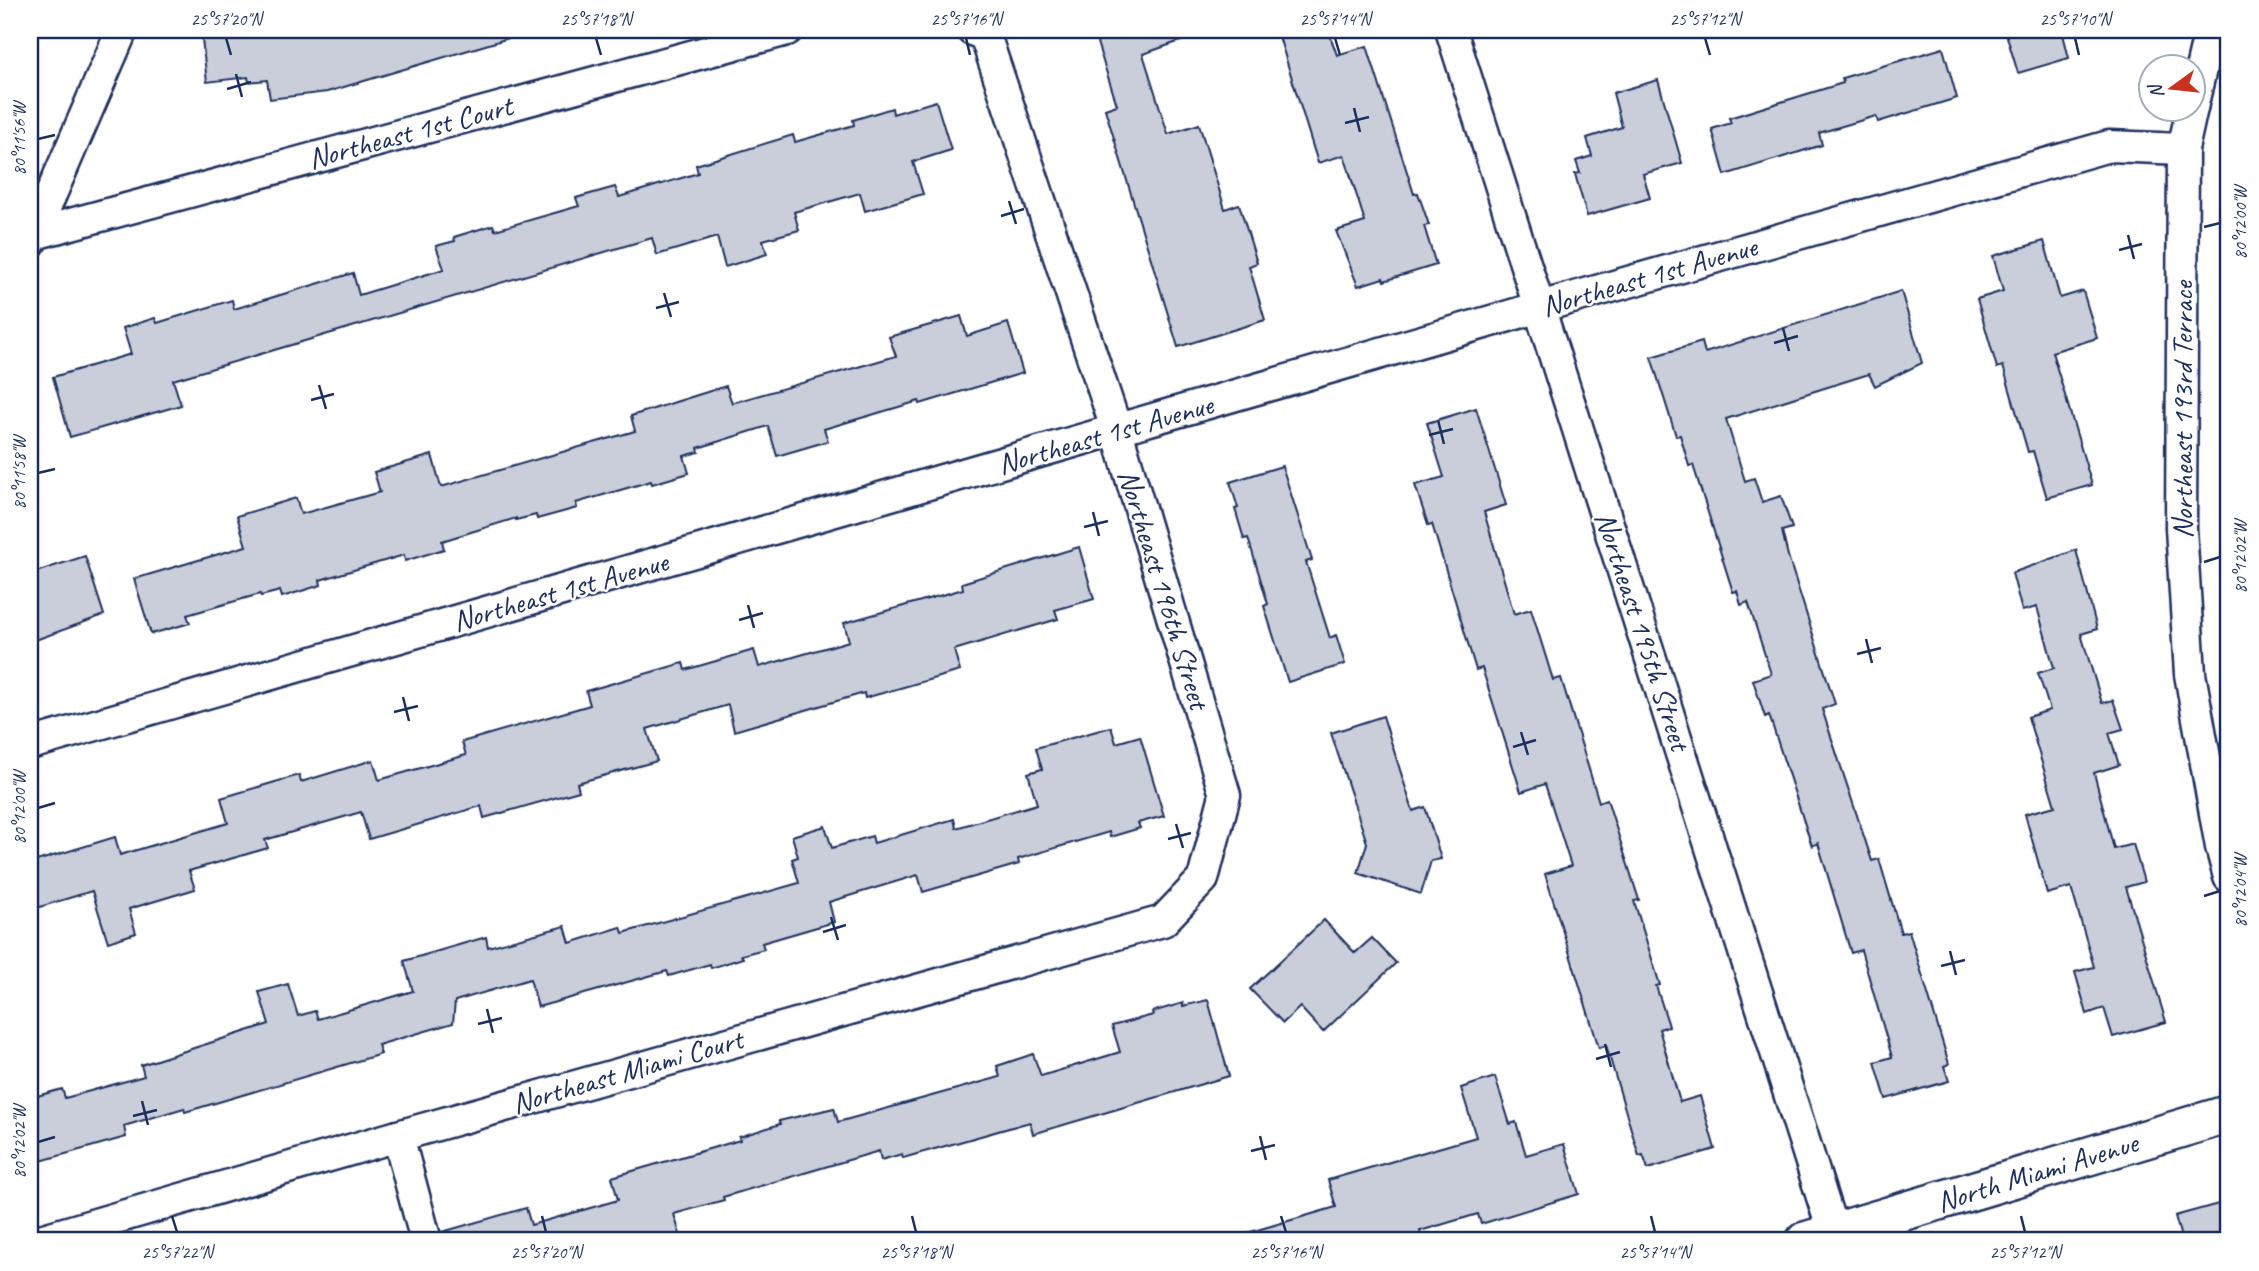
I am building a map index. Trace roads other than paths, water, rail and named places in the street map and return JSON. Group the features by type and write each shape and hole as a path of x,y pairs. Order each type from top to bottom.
{"street":[{"path":"32,239 122,30"},
{"name":"Northeast 1st Court","path":"32,239 787,30"},
{"name":"Northeast 196th Street","path":"972,30 985,35 1116,431 1225,794 1203,879"},
{"name":"Northeast 195th Street","path":"1451,30 1540,307 1825,1239"},
{"name":"Northeast 193rd Terrace","path":"2205,52 2210,30"},
{"name":"Northeast 193rd Terrace","path":"2189,122 2183,149 2181,528 2190,674 2221,847 2229,877"},
{"name":"Northeast 1st Avenue","path":"30,744 1540,307 2109,146 2183,149"},
{"name":"Northeast Miami Court","path":"37,1241 398,1136 1163,921 1203,879"},
{"name":"North Miami Avenue","path":"1825,1239 2229,1114"},
{"path":"398,1136 426,1241"}]}
